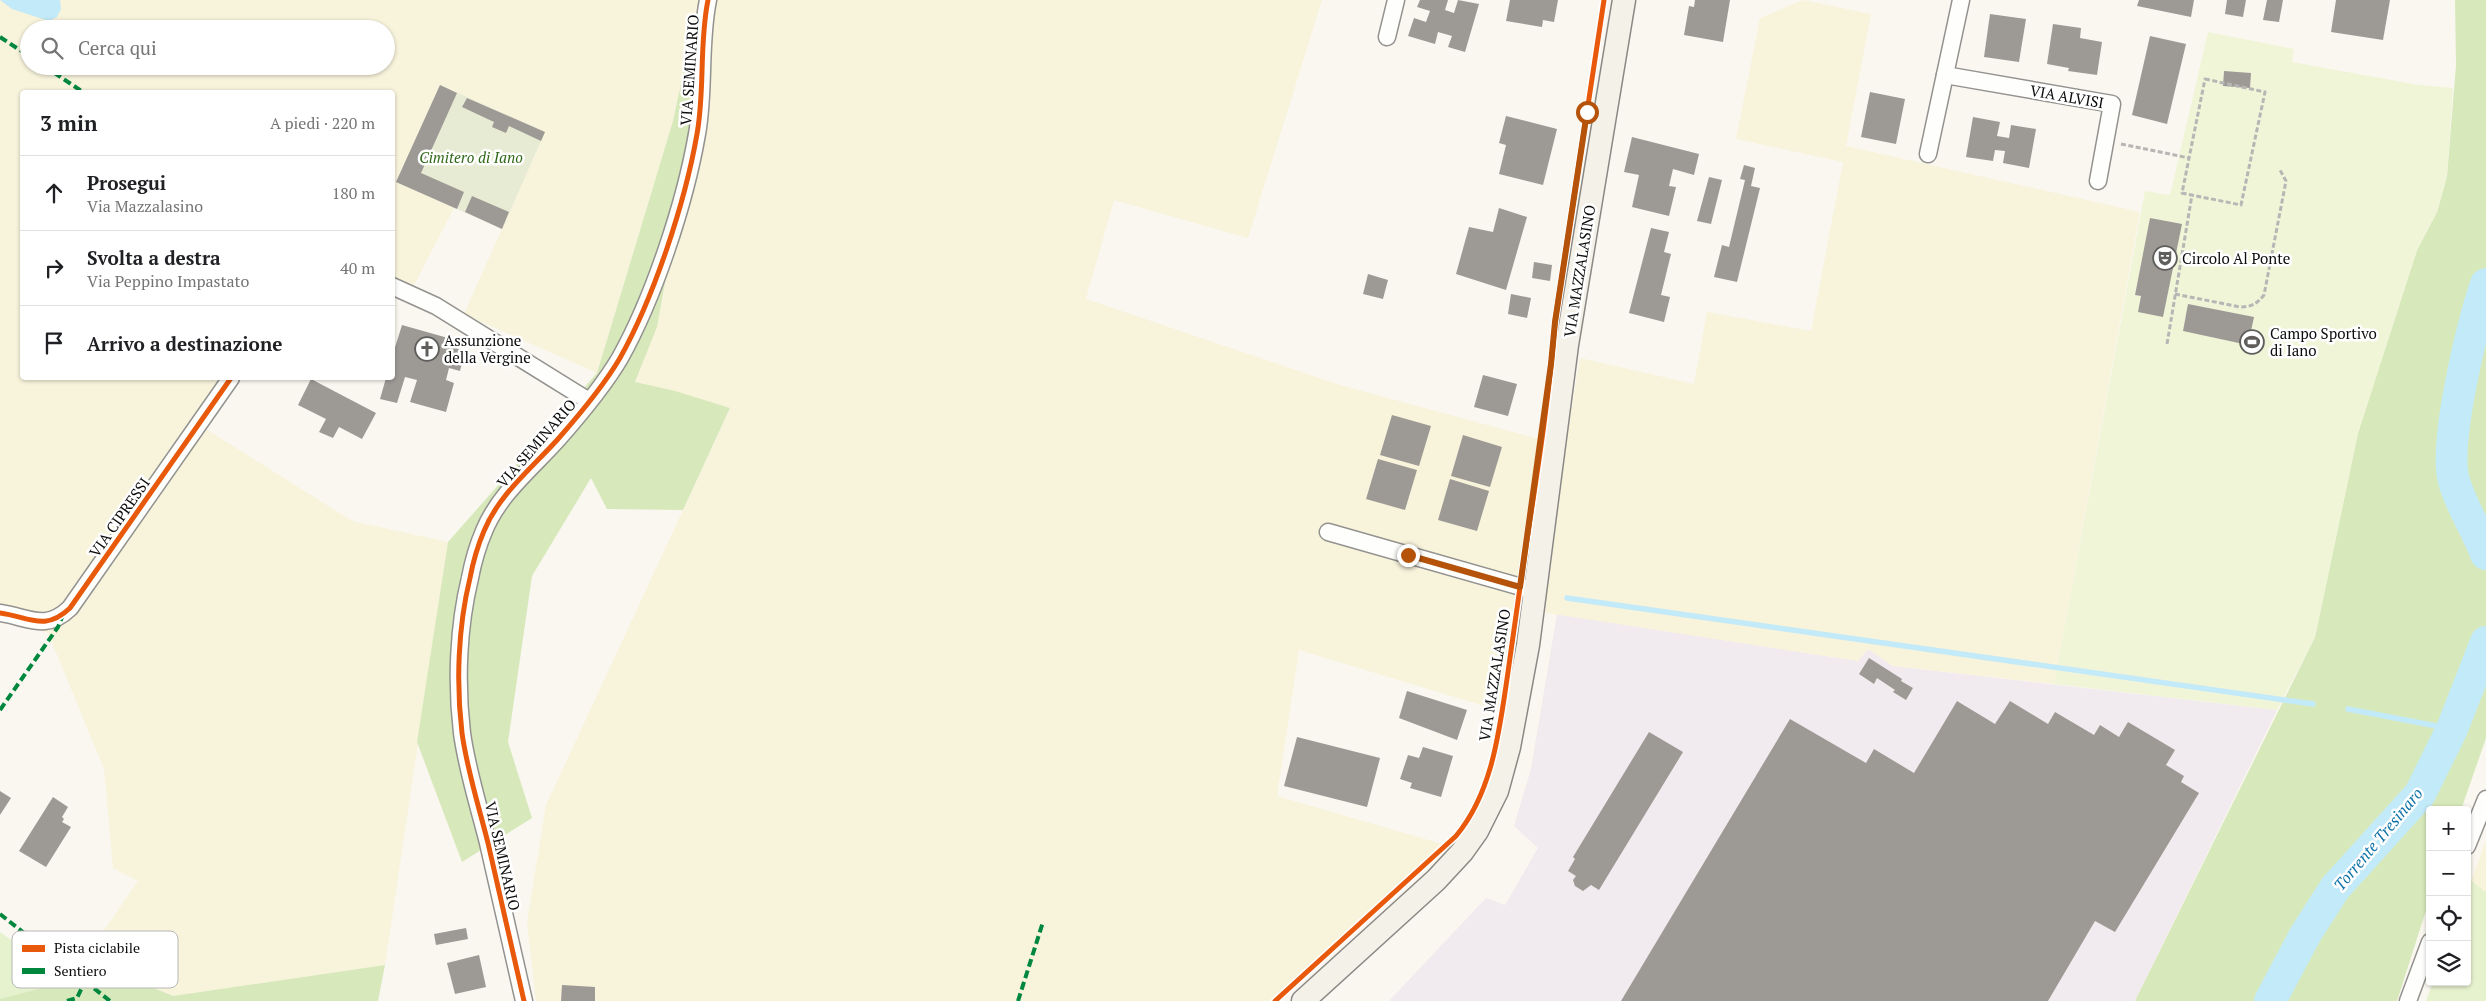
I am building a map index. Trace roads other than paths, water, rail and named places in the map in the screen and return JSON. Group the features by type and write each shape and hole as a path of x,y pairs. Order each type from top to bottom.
{"main road":[{"name":"VIA MAZZALASINO","path":"1303,1001 1436,880 1462,852 1477,831 1497,790 1509,747 1535,592 1568,345 1624,0"}],"street":[{"name":"VIA SEMINARIO","path":"524,1001 462,734 459,681 462,632 470,578 484,530 500,503 522,476 558,440 606,380 633,333 677,215 697,134 703,63 704,17 708,0"},
{"path":"1387,37 1396,0"},
{"path":"1928,154 1961,0"},
{"name":"VIA ALVISI","path":"1946,75 2112,104 2098,181"},
{"path":"395,287 436,306 589,401"},
{"name":"VIA CIPRESSI","path":"0,613 36,622 46,622 58,618 70,608 230,380"},
{"path":"1328,532 1535,592"},
{"path":"2471,836 2486,799"},
{"path":"2408,1001 2426,953"}],"water":[{"path":"0,0 60,0 61,9 57,17 46,20 12,9"}],"waterway":[{"name":"Torrente Tresinaro","path":"2486,284 2461,383 2456,413 2452,464 2457,491 2486,554"},
{"path":"1567,598 2313,704"},
{"name":"Torrente Tresinaro","path":"2270,1001 2305,935 2335,888 2420,794 2452,729 2486,642"},
{"path":"2348,709 2452,729"}],"place":[{"name":"Circolo Al Ponte","path":"2165,258"},
{"name":"Campo Sportivo di Iano","path":"2252,342"},
{"name":"Assunzione della Vergine","path":"427,349"}],"park label":[{"name":"Cimitero di Iano","path":"471,157"}]}
